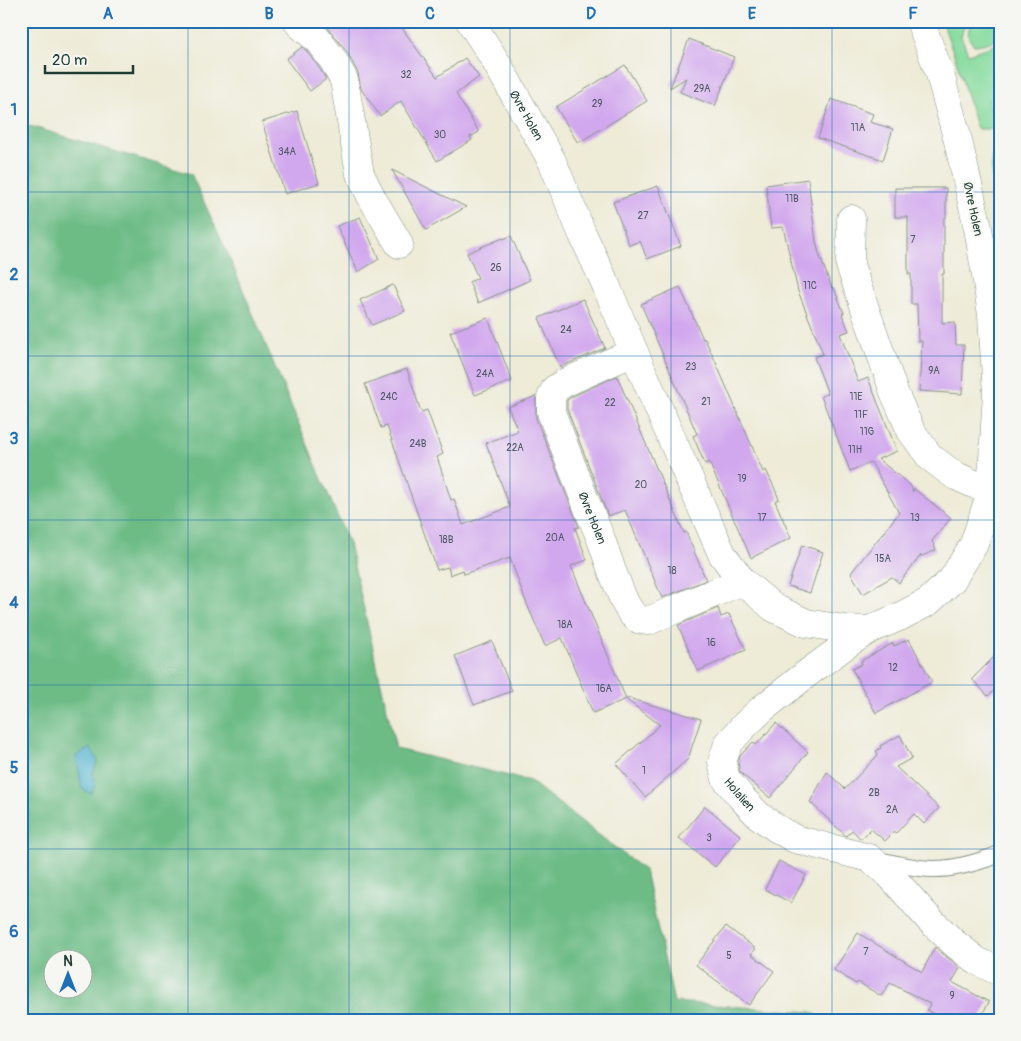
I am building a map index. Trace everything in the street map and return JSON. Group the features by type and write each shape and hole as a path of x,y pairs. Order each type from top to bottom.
{"street":[{"path":"297,21 317,39 333,60 344,80 360,174 399,244"},
{"name":"Øvre Holen","path":"470,21 495,60 552,161 722,554 742,581 774,608 806,623 844,629 869,630 900,617 928,602 952,580 974,544 995,495 998,393 996,314 988,288 978,228 960,150 940,74 920,21"},
{"path":"851,219 850,265 894,392 911,431 930,457 954,475 995,495"},
{"name":"Øvre Holen","path":"634,352 566,382 556,389 551,398 551,412 625,603 638,620 648,621 742,581"},
{"path":"806,623 811,644 809,672"},
{"name":"Holalien","path":"869,630 809,672 742,727 728,744 722,762 726,779 758,815 788,836 869,858 889,874 954,944 977,961 1000,972"}],"lane":[{"name":"Holalien","path":"869,858 931,869 959,866 985,860 1000,854"}],"green space":[{"path":"942,21 966,21 961,36 968,54 1000,43 1000,90 989,100 996,126 993,129 978,129 976,126"},
{"path":"971,21 999,21 1000,34 993,41 974,45 968,34"},
{"path":"30,126 191,174 227,252 349,544 396,749 530,781 645,871 674,1002 812,1012 824,1020 21,1020 21,134"},
{"path":"992,155 1000,155 1000,178 992,178"}],"water":[{"path":"90,748 98,760 93,773 95,786 91,794 82,789 76,756"}],"building":[{"path":"337,21 397,21 437,77 465,58 479,77 456,94 479,132 470,137 472,140 437,161 401,101 380,116 361,89 358,73 347,52 328,28"},
{"path":"689,39 734,57 715,106 680,92 686,78 670,88"},
{"path":"302,47 326,79 310,91 286,59"},
{"path":"625,65 647,101 578,143 556,107"},
{"path":"831,99 873,114 870,122 893,129 883,160 818,138"},
{"path":"297,111 319,183 285,194 262,122"},
{"path":"392,170 466,207 426,230"},
{"path":"808,179 819,254 844,313 842,314 849,331 840,334 858,382 868,378 897,451 878,459 911,486 913,492 913,488 951,518 932,541 936,550 921,555 899,583 892,577 863,594 851,573 899,513 871,462 850,471 821,396 828,394 814,357 823,354 798,291 783,227 771,228 766,185"},
{"path":"658,186 681,246 647,259 640,241 629,245 613,202"},
{"path":"895,188 946,188 942,323 955,322 956,345 964,345 962,394 919,391 922,341 918,341 917,304 911,304 911,274 908,274 908,217 895,217"},
{"path":"360,217 379,259 358,272 337,226"},
{"path":"511,236 530,280 478,303 469,282 478,278 467,253"},
{"path":"393,285 405,311 372,325 360,300"},
{"path":"680,287 716,363 763,472 766,470 774,487 779,499 775,501 791,538 751,558 709,462 705,464 693,436 697,434 641,304"},
{"path":"583,299 605,348 560,367 539,318"},
{"path":"488,318 512,381 475,395 450,332"},
{"path":"407,369 421,412 427,410 443,454 437,457 451,500 454,499 463,525 510,507 486,443 518,431 508,407 536,396 536,418 579,527 575,528 587,560 571,566 626,699 593,713 562,638 545,646 510,558 464,574 463,570 450,575 448,567 437,570 387,426 381,428 365,384"},
{"path":"617,376 706,580 662,598 625,510 608,516 567,409 567,400 573,396"},
{"path":"802,545 823,552 810,593 788,586"},
{"path":"718,608 721,617 729,614 746,650 698,671 678,625"},
{"path":"909,639 932,682 876,713 852,669 862,664 861,661 893,643 894,646"},
{"path":"492,641 512,691 474,705 455,656"},
{"path":"1000,651 1000,685 988,696 972,679"},
{"path":"628,698 701,719 688,759 645,797 616,764 660,725 627,700"},
{"path":"776,723 808,752 770,798 740,772 738,763 740,756 753,742 756,745"},
{"path":"900,735 912,758 896,767 939,808 924,824 914,814 896,833 894,832 885,841 871,829 861,839 852,830 846,836 810,802 827,772 845,789 878,755 876,751 881,748 880,746"},
{"path":"705,806 741,836 715,867 679,838"},
{"path":"779,861 806,875 791,903 765,889"},
{"path":"726,926 756,949 751,954 774,971 749,1005 696,965"},
{"path":"858,933 922,972 935,947 960,968 952,982 989,1002 979,1020 944,1020 927,1010 930,1004 890,983 881,996 858,982 856,984 834,970"}]}
